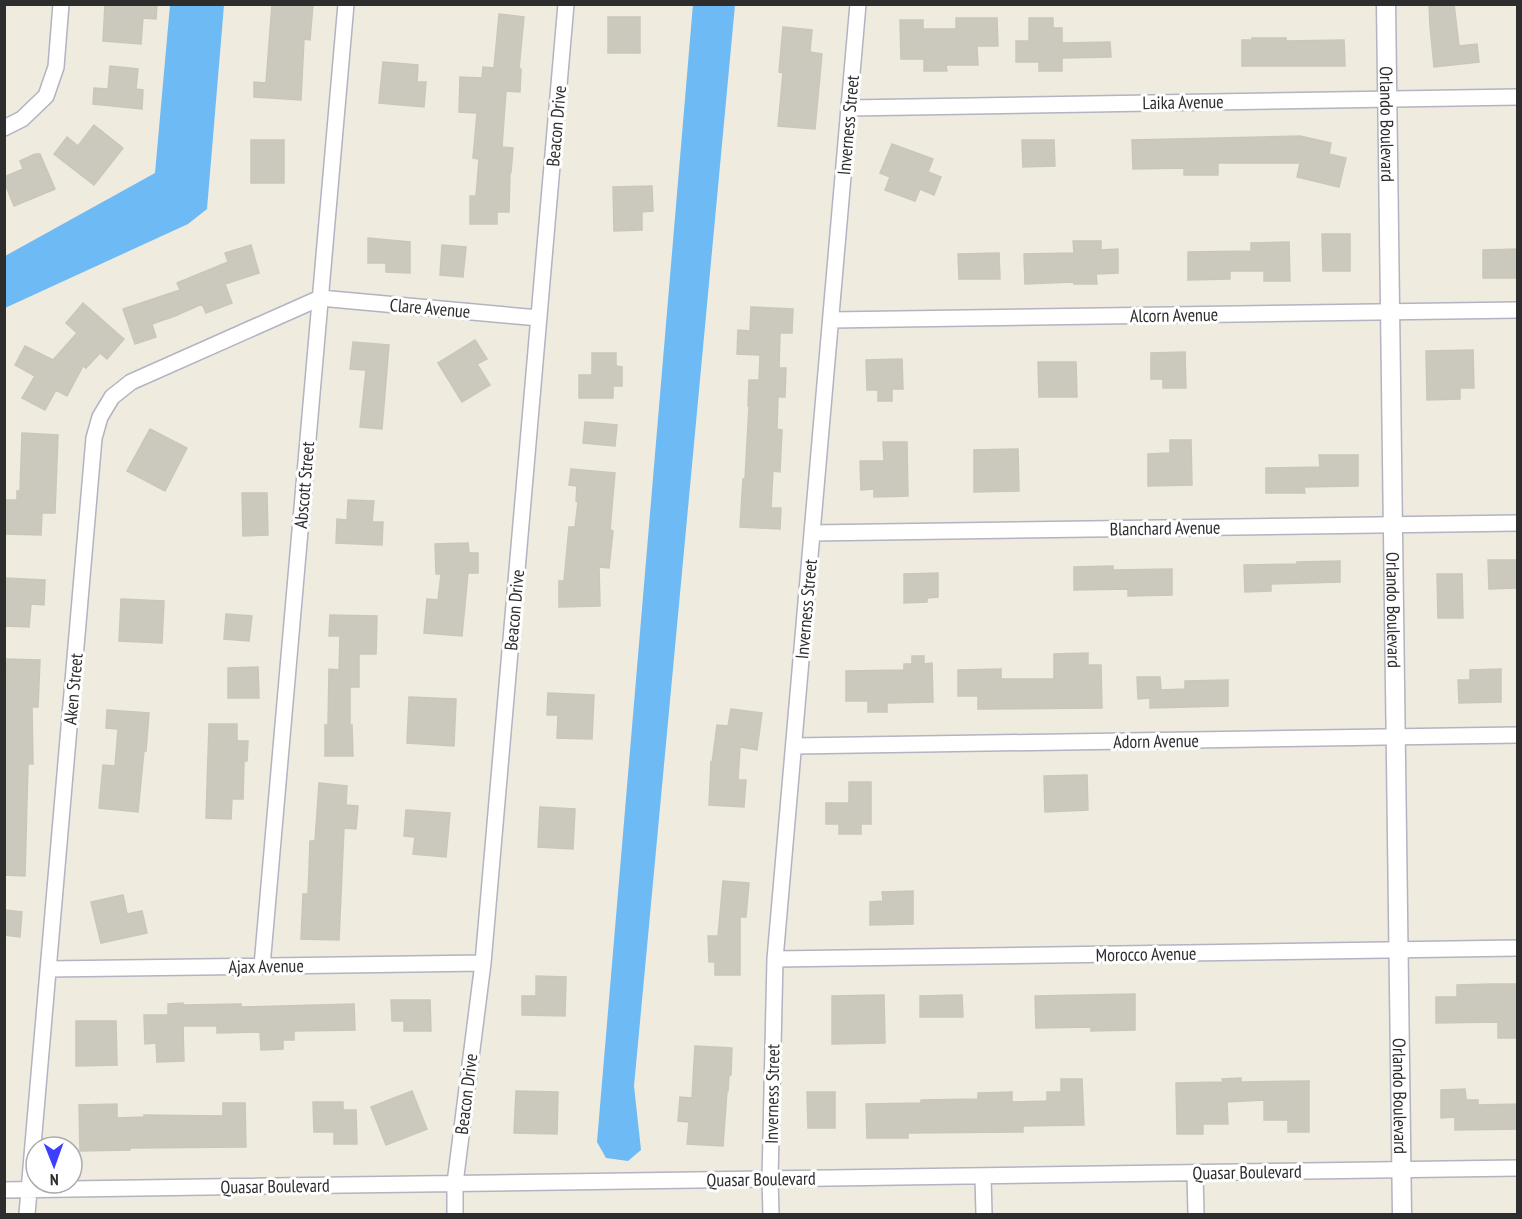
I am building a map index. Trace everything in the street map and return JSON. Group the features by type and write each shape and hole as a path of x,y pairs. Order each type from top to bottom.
{"street":[{"path":"5,128 22,119 46,96 56,67 61,4"},
{"name":"Abscott Street","path":"262,966 346,4"},
{"name":"Beacon Drive","path":"455,1215 455,1183 483,963 566,4"},
{"name":"Inverness Street","path":"771,1215 775,960 858,4"},
{"name":"Orlando Boulevard","path":"1386,4 1402,1215"},
{"name":"Laika Avenue","path":"849,108 1518,98"},
{"name":"Clare Avenue","path":"320,298 539,318"},
{"name":"Aken Street","path":"34,1135 94,438 100,417 112,397 131,382 320,298"},
{"name":"Alcorn Avenue","path":"831,320 1518,310"},
{"name":"Blanchard Avenue","path":"812,533 1518,523"},
{"name":"Adorn Avenue","path":"794,746 1518,735"},
{"name":"Morocco Avenue","path":"775,960 1518,948"},
{"name":"Ajax Avenue","path":"48,969 483,963"},
{"name":"Quasar Boulevard","path":"84,1189 1518,1168"},
{"path":"1196,1173 1196,1215"},
{"path":"983,1176 984,1215"},
{"name":"Quasar Boulevard","path":"4,1190 24,1190"},
{"name":"Aken Street","path":"27,1215 29,1195"}],"water":[{"path":"693,4 735,5 634,1086 641,1150 628,1161 606,1158 597,1142"},
{"path":"170,5 224,5 207,209 188,224 5,308 5,256 155,173"}],"building":[{"path":"105,4 157,4 156,19 143,18 141,44 103,41"},
{"path":"272,4 313,4 310,40 304,39 301,100 254,97 254,82 266,83"},
{"path":"1429,4 1454,4 1459,46 1477,44 1479,62 1434,67"},
{"path":"499,14 524,17 519,69 521,69 520,92 506,91 502,147 513,148 509,212 497,212 497,224 470,224 470,196 476,196 479,159 473,158 477,113 459,112 460,77 482,78 483,67 494,68"},
{"path":"608,17 640,17 640,53 608,53"},
{"path":"956,18 997,18 998,46 977,46 978,65 946,65 947,71 924,71 924,59 901,59 900,20 923,20 923,29 956,29"},
{"path":"1029,18 1053,18 1053,28 1062,28 1062,43 1110,42 1111,57 1062,58 1062,71 1039,71 1039,62 1016,62 1016,41 1029,41"},
{"path":"783,27 812,30 810,52 822,54 815,129 778,126 783,73 779,72"},
{"path":"1252,38 1286,38 1286,41 1344,40 1345,66 1242,66 1242,40 1252,40"},
{"path":"383,62 418,65 417,82 426,82 424,107 379,103"},
{"path":"110,66 138,69 136,89 143,90 142,109 93,104 94,88 108,89"},
{"path":"94,125 123,148 94,185 54,154 67,137 78,146"},
{"path":"1300,136 1331,143 1329,154 1346,158 1339,187 1297,177 1300,163 1218,163 1218,175 1184,175 1184,168 1133,169 1132,140"},
{"path":"251,140 284,140 284,183 251,183"},
{"path":"1022,140 1054,140 1055,166 1023,167"},
{"path":"892,144 933,159 928,172 941,177 934,195 920,189 915,201 885,190 890,177 880,173"},
{"path":"40,154 55,189 14,206 4,177 23,169 20,161"},
{"path":"652,186 653,211 642,212 642,230 614,231 613,187"},
{"path":"1322,234 1350,234 1350,271 1323,271"},
{"path":"368,238 410,242 410,273 386,272 386,263 368,263"},
{"path":"1073,241 1101,241 1101,250 1118,249 1118,273 1096,274 1097,284 1074,284 1074,282 1025,284 1024,254 1074,253"},
{"path":"1289,242 1290,281 1264,281 1264,271 1230,271 1230,279 1188,280 1188,252 1251,251 1251,243"},
{"path":"251,245 259,273 225,284 232,303 206,313 202,304 152,324 156,337 135,344 123,309 180,290 177,283 228,262 225,253"},
{"path":"442,245 466,247 463,277 440,275"},
{"path":"1518,249 1518,278 1483,278 1483,250"},
{"path":"999,253 1000,279 959,279 958,254"},
{"path":"83,303 124,339 107,359 100,353 86,368 83,366 67,396 56,390 45,410 22,398 35,376 15,365 25,346 53,360 77,333 66,323"},
{"path":"751,307 793,309 792,333 780,333 779,368 786,368 785,397 778,397 777,429 782,430 780,472 773,471 771,508 781,508 780,529 740,527 743,479 745,479 749,380 759,380 760,355 737,354 738,330 750,331"},
{"path":"475,340 487,359 477,364 490,385 462,402 438,363"},
{"path":"353,342 389,345 382,429 360,427 366,370 350,369"},
{"path":"1473,350 1474,388 1460,388 1460,399 1427,400 1426,351"},
{"path":"1185,352 1186,388 1163,388 1163,379 1151,379 1151,353"},
{"path":"592,353 616,353 616,366 622,367 622,386 613,386 613,398 579,398 579,375 592,375"},
{"path":"902,359 903,389 892,389 892,401 878,401 878,390 867,390 866,360"},
{"path":"1038,362 1076,362 1077,397 1039,397"},
{"path":"585,422 617,425 615,446 583,443"},
{"path":"150,429 187,448 165,491 127,471"},
{"path":"22,433 58,435 55,513 42,513 41,535 5,534 6,500 17,500 17,491 20,491"},
{"path":"1170,440 1191,440 1192,485 1148,486 1148,454 1170,453"},
{"path":"883,442 907,442 908,496 874,497 874,489 861,490 860,461 884,461"},
{"path":"1018,449 1019,491 974,492 974,450"},
{"path":"1319,455 1358,455 1358,486 1304,487 1305,493 1266,493 1266,468 1320,467"},
{"path":"571,469 615,473 609,568 599,567 600,606 559,607 559,581 564,581 569,527 575,527 578,502 576,501 577,486 569,485"},
{"path":"242,493 267,493 268,535 243,536"},
{"path":"348,500 374,501 372,522 383,522 382,545 336,543 337,519 347,520"},
{"path":"468,543 469,553 478,553 478,573 468,573 462,636 424,633 427,599 438,600 441,574 436,574 435,544"},
{"path":"1488,560 1518,560 1518,588 1489,589"},
{"path":"1340,561 1340,582 1271,584 1271,591 1245,592 1244,565"},
{"path":"1113,566 1113,570 1172,569 1172,595 1128,596 1128,589 1074,590 1074,567"},
{"path":"938,573 938,597 927,598 927,602 904,603 904,574"},
{"path":"1437,574 1462,574 1463,618 1438,618"},
{"path":"4,578 45,580 44,605 31,604 29,627 4,626"},
{"path":"121,599 164,601 162,643 119,641"},
{"path":"226,614 252,616 249,641 224,639"},
{"path":"330,615 377,616 376,654 359,654 359,687 350,687 353,756 325,756 329,669 339,670 340,636 329,636"},
{"path":"1088,653 1088,665 1101,665 1102,708 978,709 978,696 958,696 958,670 1001,669 1001,679 1054,679 1054,654"},
{"path":"912,656 924,656 924,664 932,663 933,702 887,703 887,712 868,712 868,701 846,701 846,671 904,670 904,664 912,664"},
{"path":"7,659 40,660 38,707 32,707 33,764 28,764 25,876 4,875 4,717"},
{"path":"258,667 259,698 228,698 228,668"},
{"path":"1501,669 1501,702 1459,703 1458,680 1470,680 1470,670"},
{"path":"1137,677 1160,677 1161,690 1185,689 1185,681 1228,680 1228,706 1150,708 1150,698 1138,699"},
{"path":"548,693 594,695 592,739 557,738 558,715 547,715"},
{"path":"409,697 456,699 454,746 407,743"},
{"path":"731,709 762,713 757,750 740,747 738,780 746,780 744,807 709,805 711,762 717,725 728,726"},
{"path":"107,710 149,713 138,812 99,808 103,765 115,766 118,729 106,728"},
{"path":"209,724 237,724 237,741 248,741 247,761 244,761 243,799 232,799 231,819 206,818"},
{"path":"1087,775 1088,810 1045,812 1044,776"},
{"path":"849,782 871,782 871,824 861,824 861,834 839,834 839,824 826,824 826,803 849,803"},
{"path":"319,783 347,786 346,805 358,806 356,829 344,828 339,940 301,939 303,894 308,894 310,841 315,841"},
{"path":"540,807 575,809 573,849 538,847"},
{"path":"406,810 450,813 446,857 413,854 415,837 404,836"},
{"path":"723,881 749,883 746,917 740,917 740,975 715,975 715,962 709,962 708,936 718,936"},
{"path":"913,891 913,924 870,925 870,902 883,901 882,892"},
{"path":"123,895 127,914 142,911 147,933 101,943 91,902"},
{"path":"4,910 22,912 20,937 4,935"},
{"path":"536,976 566,977 565,1016 522,1015 522,996 536,996"},
{"path":"1518,984 1518,1038 1498,1038 1498,1022 1436,1023 1436,997 1457,997 1457,985"},
{"path":"1135,994 1135,1030 1091,1031 1091,1027 1036,1028 1035,996"},
{"path":"884,995 885,1043 832,1044 832,996"},
{"path":"962,995 963,1017 920,1017 920,996"},
{"path":"391,1000 430,1000 431,1031 404,1031 404,1021 392,1021"},
{"path":"183,1003 183,1005 241,1004 241,1007 354,1004 355,1030 294,1031 294,1040 283,1040 283,1049 261,1050 260,1032 217,1033 217,1026 183,1026 184,1061 157,1062 156,1043 145,1044 144,1015 168,1015 168,1004"},
{"path":"76,1021 116,1021 117,1065 76,1066"},
{"path":"695,1046 732,1048 723,1146 687,1144 689,1122 678,1121 680,1097 692,1098"},
{"path":"1241,1078 1241,1082 1309,1081 1309,1132 1288,1132 1288,1120 1264,1120 1264,1100 1227,1102 1228,1124 1203,1124 1203,1134 1177,1134 1176,1083 1223,1082 1222,1079"},
{"path":"1061,1079 1082,1079 1084,1125 1023,1126 1023,1132 908,1133 908,1138 867,1138 866,1104 978,1099 978,1093 1012,1092 1012,1102 1047,1101 1047,1092 1061,1092"},
{"path":"1465,1089 1466,1100 1478,1100 1478,1105 1518,1104 1518,1129 1455,1130 1455,1117 1441,1118 1441,1090"},
{"path":"412,1091 427,1129 386,1145 371,1107"},
{"path":"516,1091 558,1092 557,1134 514,1133"},
{"path":"807,1092 835,1092 835,1128 808,1128"},
{"path":"313,1102 343,1102 343,1110 356,1110 357,1144 334,1144 334,1132 314,1132"},
{"path":"223,1103 245,1103 246,1147 130,1148 130,1150 84,1151 84,1135 80,1135 79,1105 117,1104 117,1118 144,1117 144,1115 223,1116"}]}
